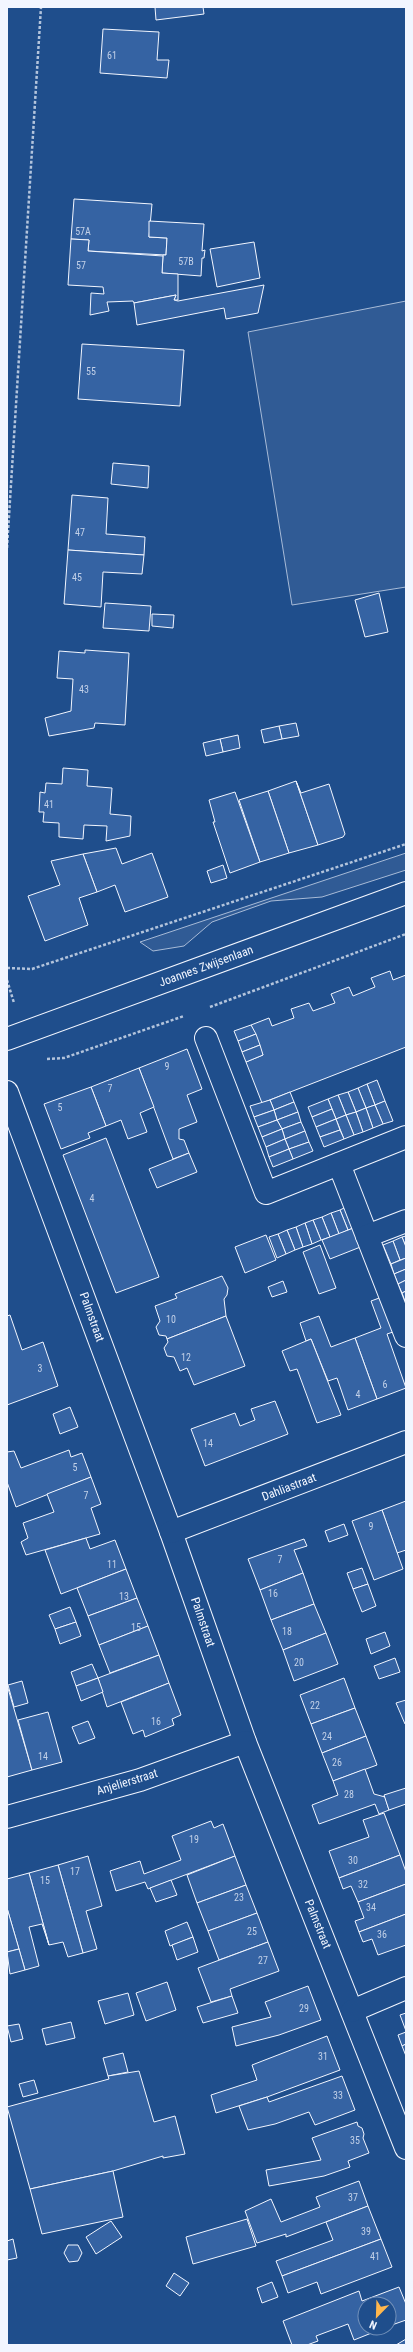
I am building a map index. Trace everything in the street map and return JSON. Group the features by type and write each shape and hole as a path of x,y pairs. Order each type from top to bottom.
{"street":[{"name":"Joannes Zwijsenlaan","path":"7,1039 406,893"},
{"path":"206,1038 266,1193 406,1137"},
{"name":"Palmstraat","path":"7,1092 171,1532 245,1742 406,2148"},
{"path":"339,1164 406,1336"},
{"path":"367,1236 406,1221"},
{"name":"Dahliastraat","path":"171,1532 406,1442"},
{"name":"Anjelierstraat","path":"7,1817 140,1780 245,1742"},
{"path":"352,2011 406,1988"}],"path":[{"path":"7,548 41,7"},
{"path":"7,968 32,969 406,844"},
{"path":"203,1010 406,934"},
{"path":"44,1059 64,1058 188,1015"}],"shaded area":[{"path":"406,301 406,587 292,605 248,332"},
{"path":"406,853 406,870 322,897 271,901 212,922 184,946 153,951 140,942"}],"building":[{"path":"155,7 203,7 204,14 156,20"},
{"path":"103,29 159,32 157,60 169,60 167,78 100,73"},
{"path":"74,199 152,204 149,237 167,238 166,255 88,251 89,240 71,239"},
{"path":"149,221 204,224 202,251 205,250 204,258 202,258 201,276 162,273 163,255 166,255 167,238 149,237"},
{"path":"71,239 89,240 88,251 163,256 162,273 178,274 178,300 174,300 176,295 134,303 133,301 107,302 109,311 90,315 91,293 104,294 103,287 68,285"},
{"path":"254,242 260,278 217,287 210,249"},
{"path":"264,285 258,313 226,319 224,308 137,325 134,303 176,295 174,300 178,301"},
{"path":"82,344 184,350 180,406 78,399"},
{"path":"113,463 149,466 148,488 111,484"},
{"path":"72,495 108,498 106,534 145,537 144,555 68,550"},
{"path":"68,550 144,555 142,574 103,572 101,607 64,604"},
{"path":"379,593 388,632 365,637 355,600"},
{"path":"105,603 151,606 149,631 103,628"},
{"path":"152,614 174,615 173,628 152,626"},
{"path":"85,650 129,653 125,725 95,723 94,728 49,736 45,718 71,711 73,679 57,678 59,651 85,653"},
{"path":"296,723 299,736 282,739 279,726"},
{"path":"279,726 282,739 264,743 261,730"},
{"path":"238,735 240,748 223,752 220,739"},
{"path":"220,739 223,752 206,756 203,743"},
{"path":"63,768 88,770 87,786 112,788 110,814 131,816 130,836 106,841 107,826 84,825 83,839 59,837 59,823 43,822 44,812 39,812 40,792 45,793 46,783 62,784"},
{"path":"296,781 318,845 289,853 268,791"},
{"path":"296,781 301,793 329,784 345,834 343,837 318,845"},
{"path":"268,791 289,853 260,862 239,800"},
{"path":"235,792 260,862 230,873 213,822 215,822 209,800"},
{"path":"116,848 122,864 152,853 168,897 125,912 115,885 97,892 83,854"},
{"path":"83,854 97,892 79,898 88,925 45,941 28,896 60,885 51,861"},
{"path":"223,865 227,878 211,883 207,871"},
{"path":"390,971 393,980 406,975 406,1047 262,1103 246,1062 263,1055 251,1025 269,1018 272,1026 294,1018 291,1009 309,1003 313,1011 335,1003 331,994 349,987 353,996 375,987 371,978"},
{"path":"251,1025 256,1034 238,1041 234,1031"},
{"path":"256,1034 260,1045 242,1052 238,1041"},
{"path":"260,1045 263,1055 246,1062 242,1052"},
{"path":"187,1049 202,1089 187,1095 197,1122 179,1129 179,1139 184,1140 189,1153 173,1159 139,1068"},
{"path":"139,1068 154,1107 140,1113 147,1132 128,1139 121,1120 106,1126 91,1087"},
{"path":"377,1080 385,1101 375,1105 367,1084"},
{"path":"367,1084 375,1105 366,1108 358,1088"},
{"path":"91,1087 106,1126 88,1133 90,1138 61,1149 44,1104"},
{"path":"358,1088 366,1108 356,1112 348,1092"},
{"path":"290,1092 294,1102 274,1110 270,1100"},
{"path":"348,1092 356,1112 346,1115 338,1095"},
{"path":"338,1095 346,1115 336,1119 328,1099"},
{"path":"328,1099 332,1109 312,1117 308,1107"},
{"path":"270,1100 274,1110 254,1117 250,1106"},
{"path":"385,1101 393,1121 383,1124 375,1105"},
{"path":"294,1102 298,1112 277,1120 274,1110"},
{"path":"375,1105 383,1124 373,1128 366,1108"},
{"path":"366,1108 373,1128 363,1132 356,1112"},
{"path":"332,1109 336,1119 316,1127 312,1117"},
{"path":"274,1110 277,1120 258,1127 254,1117"},
{"path":"298,1112 301,1122 282,1129 277,1120"},
{"path":"356,1112 363,1132 354,1135 346,1115"},
{"path":"346,1115 354,1135 344,1139 336,1119"},
{"path":"336,1119 340,1130 320,1137 316,1127"},
{"path":"277,1120 282,1129 262,1137 258,1127"},
{"path":"301,1122 305,1131 285,1139 282,1129"},
{"path":"282,1129 285,1139 266,1147 262,1137"},
{"path":"340,1130 344,1139 324,1147 320,1137"},
{"path":"305,1131 309,1142 289,1149 285,1139"},
{"path":"106,1138 159,1277 116,1293 63,1155"},
{"path":"285,1139 289,1149 269,1157 266,1147"},
{"path":"309,1142 313,1151 293,1159 289,1149"},
{"path":"289,1149 293,1159 273,1167 269,1157"},
{"path":"189,1153 197,1172 157,1188 149,1169"},
{"path":"348,1206 356,1227 348,1230 340,1210"},
{"path":"340,1210 348,1230 339,1234 331,1213"},
{"path":"331,1213 339,1234 330,1237 322,1217"},
{"path":"322,1217 330,1237 321,1240 313,1220"},
{"path":"313,1220 321,1240 312,1244 305,1223"},
{"path":"305,1223 312,1244 303,1247 296,1227"},
{"path":"296,1227 303,1247 295,1250 287,1230"},
{"path":"356,1227 363,1246 330,1259 322,1240"},
{"path":"287,1230 295,1250 286,1254 278,1234"},
{"path":"278,1234 286,1254 277,1258 269,1237"},
{"path":"266,1235 276,1260 245,1273 235,1247"},
{"path":"406,1236 406,1247 402,1237"},
{"path":"402,1237 406,1247 406,1258 400,1260 393,1241"},
{"path":"393,1241 400,1260 391,1264 383,1245"},
{"path":"320,1245 336,1288 319,1294 303,1252"},
{"path":"406,1258 406,1269 394,1274 391,1264"},
{"path":"406,1269 406,1280 398,1284 394,1274"},
{"path":"222,1276 228,1288 227,1295 224,1299 226,1316 167,1339 166,1336 159,1335 156,1327 160,1321 155,1306 177,1298 175,1294"},
{"path":"406,1280 406,1291 402,1293 398,1284"},
{"path":"283,1281 287,1292 272,1297 268,1287"},
{"path":"406,1291 406,1304 402,1293"},
{"path":"382,1297 396,1331 387,1334 406,1388 377,1399 355,1338 381,1328 371,1301"},
{"path":"10,1315 22,1350 43,1342 58,1386 7,1405 7,1316"},
{"path":"226,1316 245,1366 194,1385 187,1368 180,1371 174,1357 167,1356 164,1348 168,1342 167,1339"},
{"path":"319,1316 331,1347 355,1338 377,1399 348,1410 337,1378 328,1381 311,1339 306,1341 300,1323"},
{"path":"311,1339 341,1415 317,1423 297,1369 290,1371 282,1351"},
{"path":"275,1401 288,1434 205,1466 191,1429 235,1413 240,1426 255,1420 251,1409"},
{"path":"70,1407 78,1427 60,1434 53,1414"},
{"path":"69,1450 71,1457 82,1453 91,1477 16,1507 7,1482 7,1452 14,1451 21,1468"},
{"path":"91,1477 101,1504 91,1508 100,1534 26,1555 21,1542 28,1538 23,1523 54,1512 47,1494"},
{"path":"406,1501 406,1550 397,1553 382,1510"},
{"path":"382,1510 403,1569 374,1580 352,1521"},
{"path":"344,1524 348,1535 329,1542 325,1531"},
{"path":"86,1538 90,1549 115,1540 126,1569 61,1594 45,1550"},
{"path":"304,1539 307,1546 294,1550 303,1573 260,1590 248,1559"},
{"path":"362,1568 368,1584 353,1589 347,1573"},
{"path":"126,1569 137,1598 88,1616 77,1588"},
{"path":"303,1573 314,1604 271,1620 260,1590"},
{"path":"368,1584 376,1606 362,1612 353,1589"},
{"path":"137,1598 148,1626 99,1645 88,1616"},
{"path":"314,1604 326,1633 283,1650 271,1620"},
{"path":"70,1607 76,1622 55,1629 49,1615"},
{"path":"76,1622 81,1636 60,1644 55,1629"},
{"path":"148,1626 159,1655 110,1673 99,1645"},
{"path":"385,1632 390,1646 371,1654 366,1639"},
{"path":"326,1633 338,1664 294,1681 283,1650"},
{"path":"159,1655 169,1683 107,1707 98,1678"},
{"path":"395,1658 400,1672 379,1679 374,1666"},
{"path":"92,1664 98,1678 76,1686 71,1672"},
{"path":"98,1678 103,1692 81,1701 76,1686"},
{"path":"344,1678 355,1708 311,1724 300,1695"},
{"path":"22,1681 28,1703 14,1707 8,1685"},
{"path":"169,1683 181,1715 172,1719 174,1725 145,1737 143,1730 133,1734 121,1702"},
{"path":"7,1685 32,1770 7,1777"},
{"path":"406,1700 406,1723 405,1724 396,1703"},
{"path":"355,1708 366,1736 322,1753 311,1724"},
{"path":"48,1712 62,1762 32,1770 18,1720"},
{"path":"88,1721 95,1738 79,1744 72,1727"},
{"path":"366,1736 377,1765 333,1781 322,1753"},
{"path":"365,1769 374,1794 385,1797 389,1810 379,1814 375,1804 319,1824 312,1805 338,1795 333,1781"},
{"path":"406,1788 406,1804 389,1810 384,1795"},
{"path":"384,1813 400,1855 339,1878 329,1851 369,1837 363,1820"},
{"path":"211,1821 214,1828 223,1824 235,1856 148,1889 145,1882 116,1891 110,1871 140,1861 144,1874 181,1860 172,1836"},
{"path":"400,1855 406,1872 406,1884 358,1902 351,1886 343,1889 339,1878"},
{"path":"88,1856 102,1906 86,1911 97,1949 83,1953 58,1865"},
{"path":"235,1856 246,1885 197,1903 187,1875"},
{"path":"58,1865 83,1953 68,1957 63,1942 49,1945 29,1873"},
{"path":"29,1873 49,1945 42,1924 29,1927 39,1966 25,1970 7,1908 7,1879"},
{"path":"171,1880 177,1895 156,1902 150,1888"},
{"path":"406,1884 406,1914 359,1932 355,1921 364,1918 358,1902"},
{"path":"246,1885 257,1913 208,1931 197,1903"},
{"path":"7,1908 19,1949 7,1952"},
{"path":"257,1913 268,1942 219,1960 208,1931"},
{"path":"406,1914 406,1945 378,1955 372,1939 363,1942 359,1932"},
{"path":"187,1922 193,1937 170,1946 165,1931"},
{"path":"193,1937 198,1952 177,1960 172,1945"},
{"path":"268,1942 279,1971 230,1989 232,1996 211,2002 198,1968"},
{"path":"19,1949 25,1970 10,1974 7,1952"},
{"path":"167,1982 176,2010 146,2021 136,1993"},
{"path":"308,1986 321,2020 279,2035 236,2046 232,2027 271,2017 265,2002"},
{"path":"128,1993 134,2015 105,2024 98,2001"},
{"path":"232,1996 238,2013 203,2023 197,2007"},
{"path":"406,2013 406,2031 400,2015"},
{"path":"71,2022 75,2038 46,2045 42,2029"},
{"path":"19,2024 23,2039 11,2042 7,2026"},
{"path":"406,2032 406,2044 402,2046 398,2035"},
{"path":"327,2036 340,2070 267,2097 216,2113 211,2095 257,2080 252,2065"},
{"path":"406,2044 406,2056 402,2046"},
{"path":"123,2053 128,2072 108,2076 103,2058"},
{"path":"139,2071 154,2122 175,2116 185,2154 163,2158 163,2156 113,2171 30,2189 7,2107 109,2079 108,2076"},
{"path":"342,2076 355,2110 315,2125 309,2112 275,2124 248,2130 239,2106 267,2097 269,2102"},
{"path":"34,2080 38,2093 23,2097 19,2084"},
{"path":"357,2122 358,2126 362,2128 364,2134 363,2138 369,2153 348,2161 350,2167 324,2176 269,2186 266,2170 321,2160 312,2138"},
{"path":"113,2171 123,2217 42,2234 30,2189"},
{"path":"359,2181 368,2206 286,2237 286,2234 257,2243 245,2211 271,2199 281,2222 320,2207 316,2197"},
{"path":"368,2206 381,2239 282,2276 276,2261 333,2240 326,2222"},
{"path":"247,2219 256,2246 193,2264 186,2237"},
{"path":"111,2221 122,2237 96,2254 86,2237"},
{"path":"13,2239 17,2258 7,2260 7,2241"},
{"path":"381,2239 392,2267 321,2294 317,2282 288,2293 282,2276"},
{"path":"68,2245 78,2245 82,2253 78,2261 69,2262 64,2253"},
{"path":"174,2273 189,2283 180,2296 166,2286"},
{"path":"272,2282 278,2297 262,2303 257,2288"},
{"path":"399,2287 406,2304 406,2320 397,2323 397,2296 375,2296"},
{"path":"359,2291 360,2296 357,2296 357,2336 364,2336 354,2340 348,2324 316,2336 318,2341 307,2345 292,2345 283,2321"},
{"path":"406,2339 406,2345 396,2345"}]}
